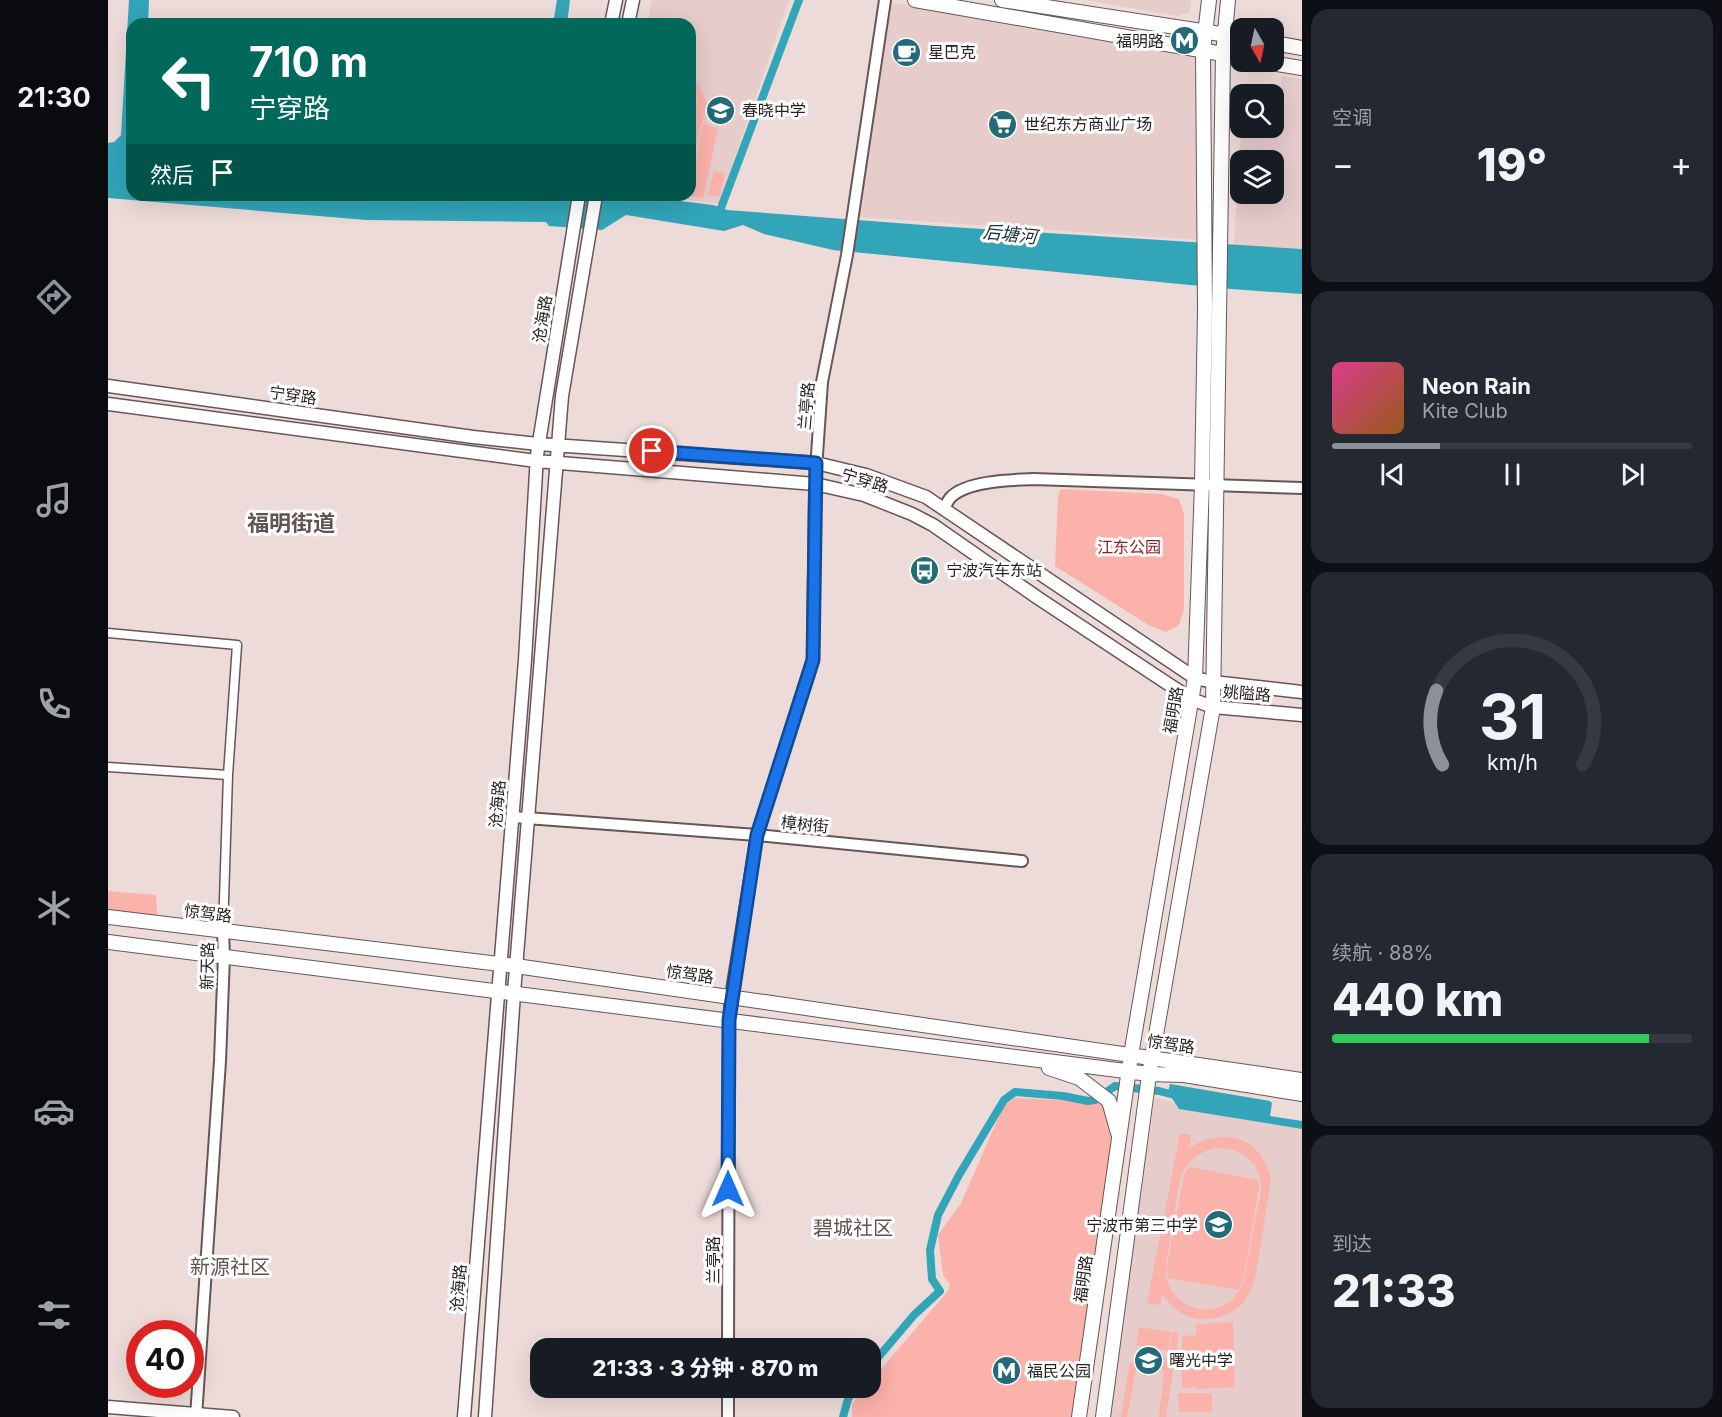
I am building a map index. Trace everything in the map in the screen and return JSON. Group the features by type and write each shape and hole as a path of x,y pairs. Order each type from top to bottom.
{"main road":[{"path":"612,18 616,0"},
{"path":"629,18 633,0"},
{"path":"915,0 1230,55"},
{"path":"1002,0 1230,35"},
{"name":"福明路","path":"1102,1417 1149,1075 1213,707 1204,232 1203,51 1209,0"},
{"name":"福明路","path":"1079,1417 1131,1055 1195,678 1219,309 1223,54 1228,0"},
{"path":"1284,45 1302,48"},
{"path":"1284,65 1302,68"},
{"name":"沧海路","path":"464,1417 525,660 536,461 578,201"},
{"name":"沧海路","path":"484,1417 516,966 562,396 595,201"},
{"name":"宁穿路","path":"108,386 473,437 538,444 816,463 866,475 926,497 1195,678"},
{"name":"宁穿路","path":"108,404 536,461 815,484 864,495 933,525 1038,598 1191,699"},
{"name":"姚隘路","path":"1195,678 1302,692"},
{"name":"姚隘路","path":"1191,699 1213,707 1302,715"},
{"name":"惊驾路","path":"108,918 516,966 1302,1080"},
{"name":"惊驾路","path":"108,942 1149,1075 1184,1075 1302,1094"},
{"path":"1018,1057 1079,1078 1106,1098 1109,1101 1120,1139"},
{"path":"108,1407 196,1416 233,1417"}],"street":[{"name":"兰亭路","path":"728,1338 731,996 757,835 813,660 815,484 822,382 849,247 885,0"},
{"path":"944,509 949,498 961,490 1002,481 1033,478 1302,488"},
{"name":"新天路","path":"108,633 237,645 228,775 220,1061 196,1416"},
{"path":"108,767 228,775"},
{"name":"樟树街","path":"513,817 757,835 1022,861"},
{"path":"728,1398 728,1417"}],"shaded area":[{"name":"春晓中学","path":"652,0 789,0 719,204 696,201 696,18 648,18"},
{"path":"1086,0 1191,0 1190,12 1177,16"},
{"path":"888,2 1198,54 1198,240 858,217"},
{"path":"1282,76 1302,79 1302,249 1234,245 1236,204 1284,204 1284,150 1240,150 1240,138 1284,138"},
{"name":"宁波市第三中学","path":"1155,1098 1302,1130 1302,1417 1107,1417"}],"green space":[{"path":"696,82 707,103 696,148 698,104 696,112 696,103 698,103"},
{"path":"703,124 718,128 703,198 696,197 696,158"},
{"path":"714,171 725,173 720,197 708,195"},
{"name":"江东公园","path":"1061,489 1161,494 1179,499 1184,514 1184,609 1179,625 1166,632 1150,626 1055,566 1058,496"},
{"path":"108,891 156,895 157,915 108,911"},
{"name":"福民公园","path":"1015,1098 1076,1101 1090,1104 1104,1098 1118,1139 1071,1417 852,1417 852,1404 857,1398 881,1398 881,1369 948,1291 950,1285 943,1275 938,1235 961,1203 1006,1104"},
{"path":"1180,1133 1191,1135 1189,1148 1202,1141 1228,1137 1250,1144 1266,1164 1271,1179 1257,1270 1254,1282 1243,1303 1223,1316 1200,1319 1182,1313 1162,1294 1160,1305 1147,1303","holes":["1215,1148 1241,1153 1248,1158 1258,1171 1261,1189 1244,1281 1236,1296 1228,1303 1219,1307 1201,1309 1185,1303 1172,1291 1166,1275 1167,1255 1179,1186 1185,1168 1202,1153"]},
{"path":"1189,1167 1258,1180 1259,1188 1243,1281 1238,1290 1168,1278 1167,1266 1184,1175"},
{"path":"1233,1322 1235,1387 1182,1388 1182,1336 1196,1335 1196,1324"},
{"path":"1139,1327 1171,1332 1168,1351 1136,1345"},
{"path":"1172,1332 1179,1333 1166,1417 1159,1417 1164,1372 1155,1363 1147,1362 1136,1369 1127,1417 1121,1417 1129,1367 1132,1362 1141,1354 1152,1352 1168,1360"},
{"path":"1178,1393 1212,1393 1212,1412 1179,1412"}],"water":[{"path":"129,0 149,0 148,18 128,18"},
{"path":"557,0 570,0 568,18 554,18"},
{"path":"126,51 126,200 108,198 108,143 114,142 121,135"},
{"name":"后塘河","path":"143,201 680,201 713,205 727,210 936,226 1302,249 1302,294 833,250 764,234 743,225 724,231 626,215 602,230 549,226 546,222 366,220"},
{"path":"1170,1084 1270,1101 1272,1103 1270,1116 1302,1121 1302,1129 1179,1109 1168,1092"}],"waterway":[{"path":"718,216 799,0"},
{"path":"881,1354 914,1315 940,1291 932,1279 930,1250 938,1215 1004,1100 1015,1092 1063,1096 1088,1101 1095,1100 1115,1086 1159,1091 1178,1096"},
{"path":"843,1417 849,1398"}],"place":[{"name":"福明路","path":"1185,41"},
{"name":"星巴克","path":"907,52"},
{"name":"春晓中学","path":"721,110"},
{"name":"世纪东方商业广场","path":"1003,124"},
{"name":"宁波汽车东站","path":"925,570"},
{"name":"宁波市第三中学","path":"1219,1225"},
{"name":"曙光中学","path":"1148,1360"},
{"name":"福民公园","path":"1006,1371"}],"district":[{"name":"福明街道","path":"291,523"},
{"name":"碧城社区","path":"853,1228"},
{"name":"新源社区","path":"230,1267"}],"route":[{"path":"652,451 816,463 813,660 757,835 731,996 728,1189"}]}
